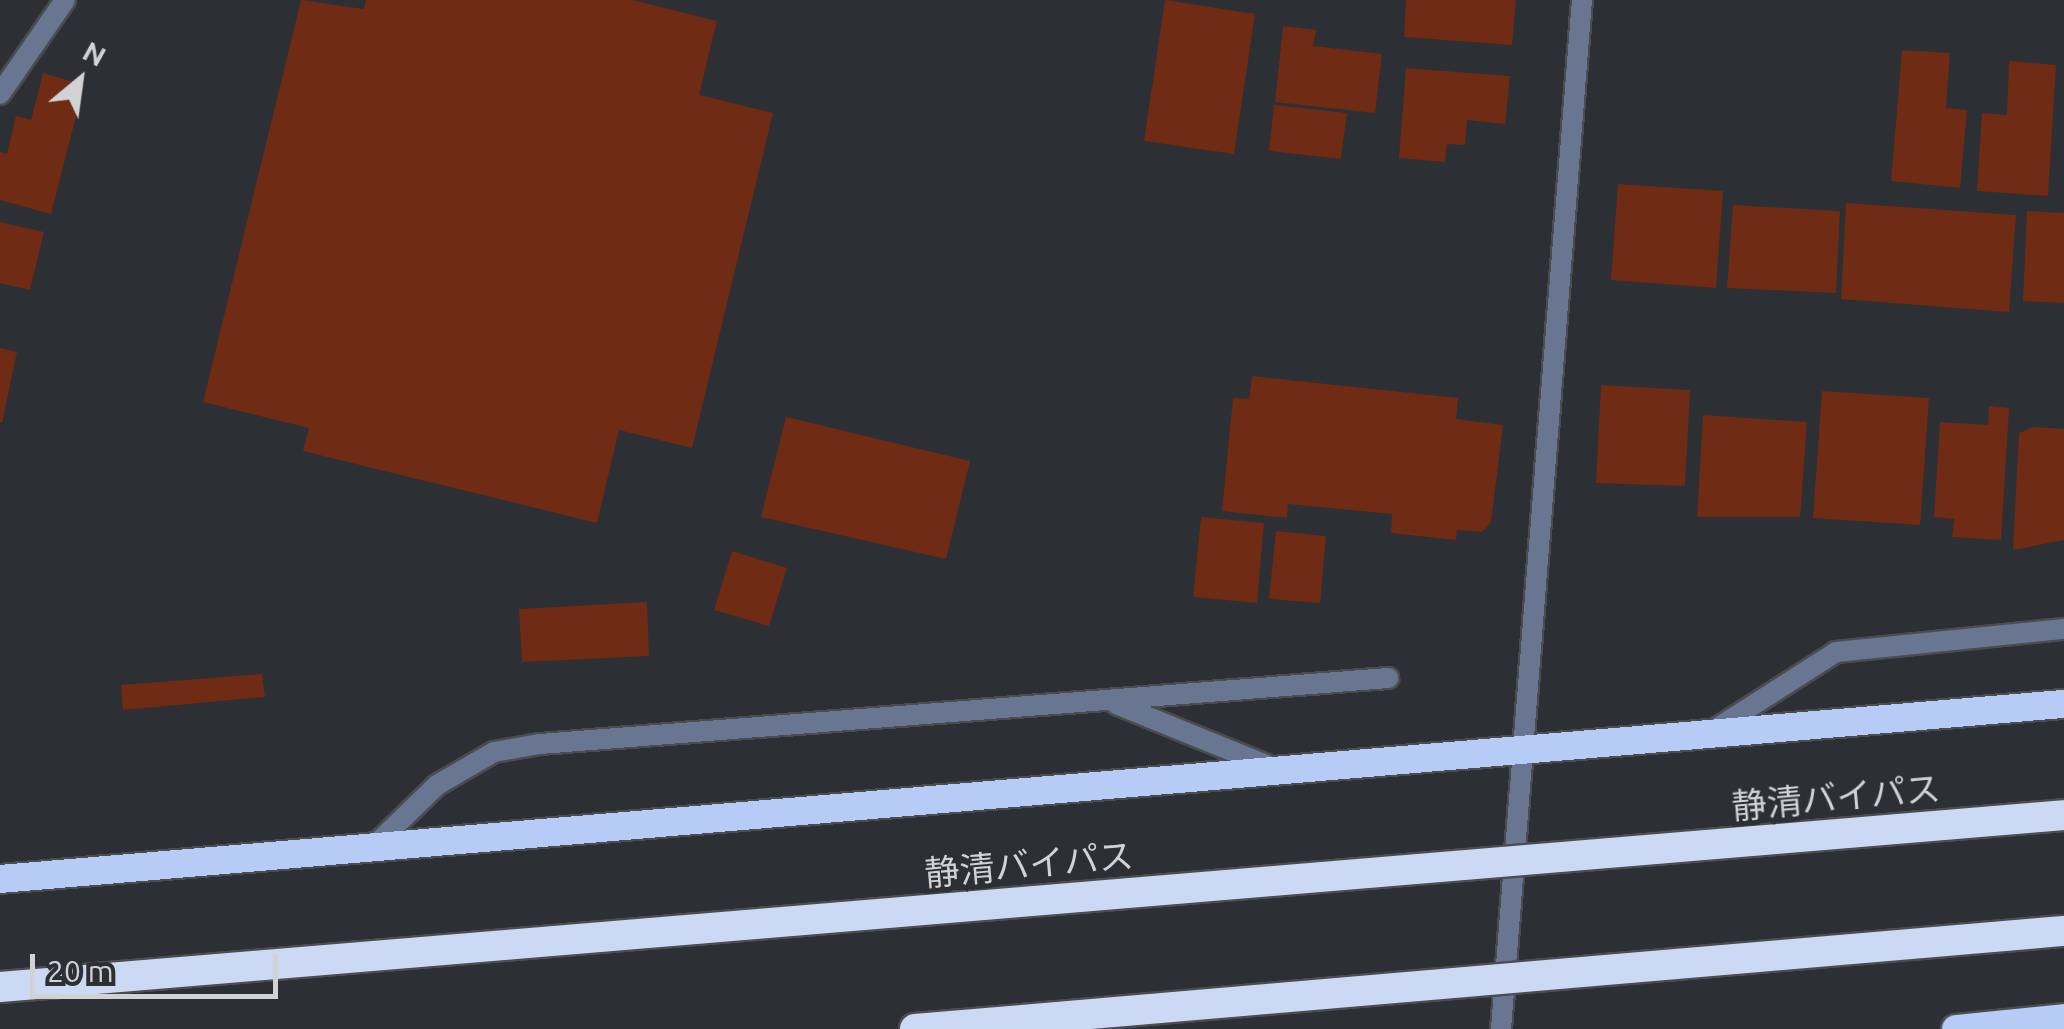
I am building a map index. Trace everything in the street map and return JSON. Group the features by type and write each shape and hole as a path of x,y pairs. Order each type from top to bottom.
{"highway":[{"path":"0,879 2064,704"},
{"name":"静清バイパス","path":"0,988 2064,815"},
{"path":"915,1029 2064,931"},
{"path":"1956,1029 2064,1018"}],"street":[{"path":"0,94 65,0"},
{"path":"1501,1029 1582,0"},
{"path":"1711,732 1836,652 2064,630"},
{"path":"370,850 437,785 494,752 1388,678"},
{"path":"1104,700 1276,769"}],"building":[{"path":"301,0 364,9 366,0 633,0 717,21 699,95 773,113 692,448 619,430 597,523 303,451 309,428 203,402"},
{"path":"1165,0 1255,14 1234,154 1144,141"},
{"path":"1406,0 1516,0 1512,45 1404,37"},
{"path":"1283,26 1316,30 1313,46 1382,54 1375,113 1275,102"},
{"path":"1902,50 1950,53 1946,108 1967,110 1960,188 1891,181"},
{"path":"2009,61 2056,65 2048,196 1977,191 1982,113 2007,115"},
{"path":"1406,68 1510,76 1505,124 1467,120 1465,145 1447,144 1445,162 1399,158"},
{"path":"43,73 84,85 51,214 0,200 0,152 7,154 16,116 31,120"},
{"path":"1274,105 1347,113 1341,159 1269,151"},
{"path":"1618,184 1723,191 1716,288 1611,280"},
{"path":"1846,203 2016,215 2009,312 1841,299"},
{"path":"1733,205 1840,211 1836,293 1727,288"},
{"path":"2027,211 2064,213 2064,303 2023,301"},
{"path":"0,222 44,232 30,290 0,283"},
{"path":"0,348 17,352 2,423 0,423"},
{"path":"1252,376 1458,398 1456,419 1503,425 1491,522 1482,532 1457,530 1456,540 1391,533 1392,514 1288,504 1287,518 1222,511 1233,398 1249,399"},
{"path":"1601,385 1690,390 1685,486 1596,483"},
{"path":"1822,391 1929,398 1920,525 1813,518"},
{"path":"1989,406 2009,408 2001,540 1952,537 1954,519 1934,517 1940,422 1988,425"},
{"path":"1703,415 1807,422 1800,517 1697,517"},
{"path":"786,417 970,461 946,559 761,517"},
{"path":"2034,427 2064,429 2064,540 2013,550 2019,433"},
{"path":"1201,517 1264,523 1257,603 1193,597"},
{"path":"1276,531 1326,536 1320,603 1269,599"},
{"path":"732,551 787,568 769,626 714,610"},
{"path":"647,602 649,656 522,662 519,609"},
{"path":"262,674 265,697 123,710 121,685"}]}
